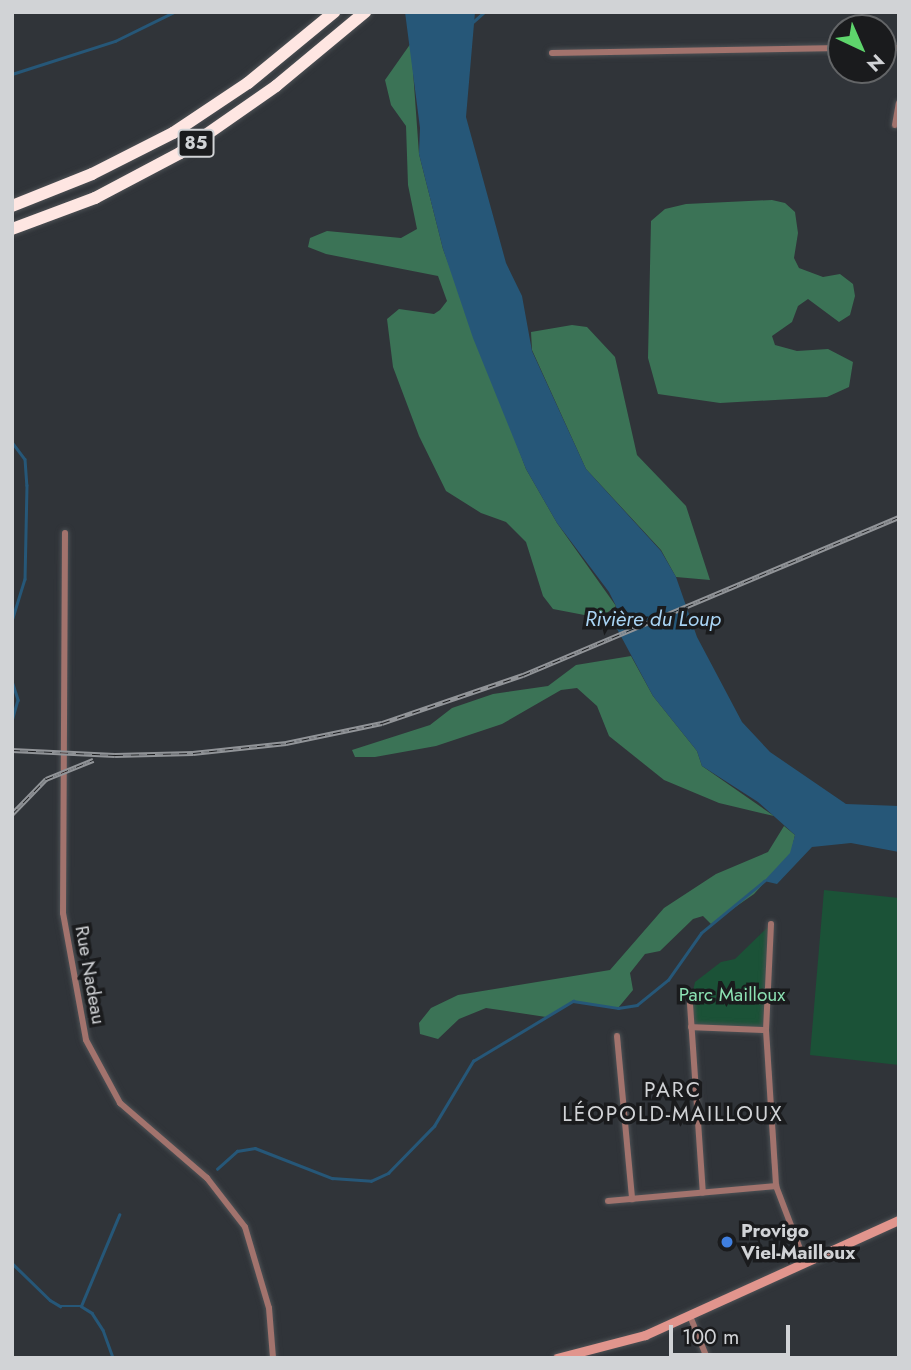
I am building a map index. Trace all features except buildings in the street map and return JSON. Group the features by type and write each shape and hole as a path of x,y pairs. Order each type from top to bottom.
{"highway":[{"name":"85","path":"12,206 152,145 248,83 334,12"},
{"name":"85","path":"12,230 115,188 180,153 276,86 361,16"},
{"path":"12,199 152,145"}],"main road":[{"path":"557,1358 645,1335 899,1220"}],"street":[{"path":"552,54 827,48"},
{"path":"895,125 899,103"},
{"name":"Rue Nadeau","path":"65,533 63,913 86,1040 120,1103 207,1178 245,1227 269,1308 273,1358"},
{"path":"771,924 766,1030 776,1186 805,1262"},
{"path":"690,1004 703,1194"},
{"path":"691,1027 766,1030"},
{"path":"617,1036 632,1199"},
{"path":"608,1200 776,1186"},
{"path":"690,1316 707,1358"}],"green space":[{"path":"411,43 419,154 443,249 526,469 557,523 616,606 600,618 553,609 543,596 526,542 506,522 481,513 446,491 419,436 393,367 387,319 399,309 434,314 440,310 447,301 438,276 326,254 308,247 310,238 327,231 401,238 417,229 408,185 406,126 391,105 385,80"},
{"path":"772,200 785,203 795,212 798,233 794,258 799,268 823,277 840,274 853,284 855,296 850,315 839,322 808,299 798,306 792,322 772,336 775,345 797,351 828,349 853,362 849,387 827,397 720,403 658,394 648,358 651,221 665,209 686,204"},
{"path":"572,325 587,327 615,357 637,455 686,506 710,580 676,577 661,550 586,469 532,350 531,332"},
{"path":"631,656 653,696 697,751 702,766 774,816 719,803 664,780 609,736 597,706 577,688 561,690 502,724 436,746 375,757 355,757 352,750 430,725 452,708 493,694 548,686 576,665"},
{"path":"784,826 795,835 791,853 754,894 711,924 703,916 693,919 660,951 645,954 630,973 633,990 618,1008 573,1001 546,1017 486,1008 459,1019 438,1039 420,1034 419,1023 431,1008 458,995 610,970 664,908 716,874 768,852"},
{"path":"824,890 899,898 899,1065 810,1055"},
{"name":"Parc Mailloux","path":"771,924 766,1030 691,1027 690,1004 695,982 721,962 735,959"}],"water":[{"name":"Rivière du Loup","path":"405,12 475,12 466,117 506,263 522,296 532,351 586,469 661,551 676,577 697,637 742,722 770,752 846,804 899,806 899,852 851,843 812,847 777,884 764,881 790,853 795,835 758,802 702,766 697,751 653,696 616,627 616,606 609,592 557,523 526,469 473,338 443,249 419,154 420,128"}],"waterway":[{"path":"12,74 115,41 174,12"},
{"path":"473,22 484,12"},
{"path":"12,442 25,459 27,485 25,579 12,621"},
{"path":"12,681 18,700 12,721"},
{"path":"217,1169 237,1151 255,1148 332,1178 371,1181 388,1173 434,1126 473,1061 573,1001 618,1008 637,1005 668,980 701,933 764,881"},
{"path":"81,1306 119,1215"},
{"path":"12,1263 50,1300 60,1306 81,1306"},
{"path":"81,1306 92,1313 103,1330 113,1358"}],"railway":[{"path":"12,750 115,755 193,753 286,743 382,723 523,675 899,517"},
{"path":"12,814 46,779 93,760"}],"place":[{"name":"Provigo Viel-Mailloux","path":"727,1242"}],"district":[{"name":"PARC LÉOPOLD-MAILLOUX","path":"673,1102"}]}
